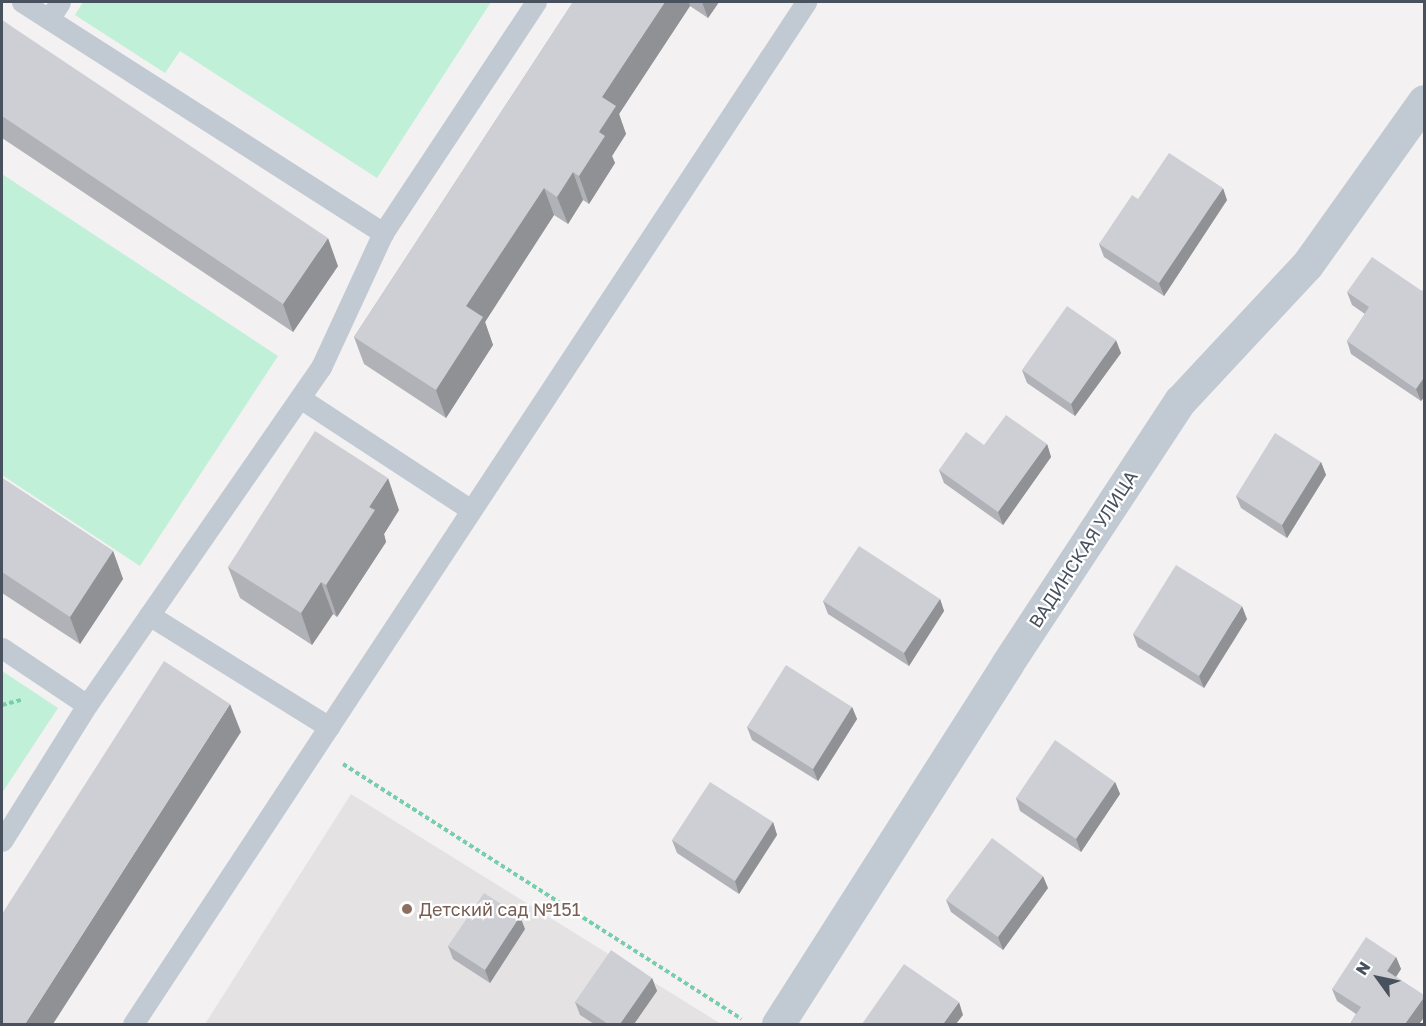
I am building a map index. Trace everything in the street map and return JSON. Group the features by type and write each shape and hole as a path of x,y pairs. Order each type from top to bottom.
{"street":[{"name":"ВАДИНСКАЯ УЛИЦА","path":"778,1024 1007,664 1180,401 1307,265 1421,113"}],"lane":[{"path":"22,2 55,10 383,233"},
{"path":"2,841 87,705 321,367 383,233 536,2"},
{"path":"133,1024 806,2"},
{"path":"300,398 471,510"},
{"path":"150,615 329,727"},
{"path":"2,648 87,705"}],"path":[{"path":"316,747 749,1024"}],"shaded area":[{"name":"Детский сад №151","path":"351,794 721,1024 205,1024"}],"green space":[{"path":"83,2 491,2 377,178 180,51 165,73 75,15"},
{"path":"2,174 278,356 140,566 2,475"},
{"path":"2,671 58,708 2,793"}],"building":[{"path":"573,2 665,2 602,97 616,106 599,132 605,136 579,176 573,172 557,197 544,188 466,306 483,317 436,390 354,337"},
{"path":"2,20 328,238 283,304 2,116"},
{"path":"1169,153 1223,188 1159,283 1099,244 1132,195 1138,199"},
{"path":"1372,257 1422,291 1425,288 1425,376 1416,389 1347,341 1369,307 1347,292"},
{"path":"1067,306 1116,340 1071,404 1022,370"},
{"path":"1006,415 1047,444 998,512 939,470 966,432 984,445"},
{"path":"315,431 388,478 369,507 375,510 326,585 321,582 301,613 228,567"},
{"path":"1275,433 1321,462 1282,525 1236,496"},
{"path":"2,478 113,551 70,617 2,572"},
{"path":"859,546 940,599 904,653 823,601"},
{"path":"1176,565 1242,606 1199,676 1133,634"},
{"path":"164,661 230,704 25,1024 2,1024 2,914"},
{"path":"786,665 852,707 813,769 747,727"},
{"path":"1055,740 1115,782 1076,839 1016,798"},
{"path":"710,782 773,822 735,881 672,840"},
{"path":"992,838 1043,876 998,937 946,900"},
{"path":"484,893 520,916 485,970 448,946"},
{"path":"1366,937 1396,957 1387,971 1425,996 1405,1024 1355,1024 1351,1022 1361,1007 1332,989"},
{"path":"611,950 652,978 620,1024 608,1024 575,1002"},
{"path":"904,964 959,1002 943,1024 862,1024"}],"place":[{"name":"Детский сад №151","path":"407,909"}]}
